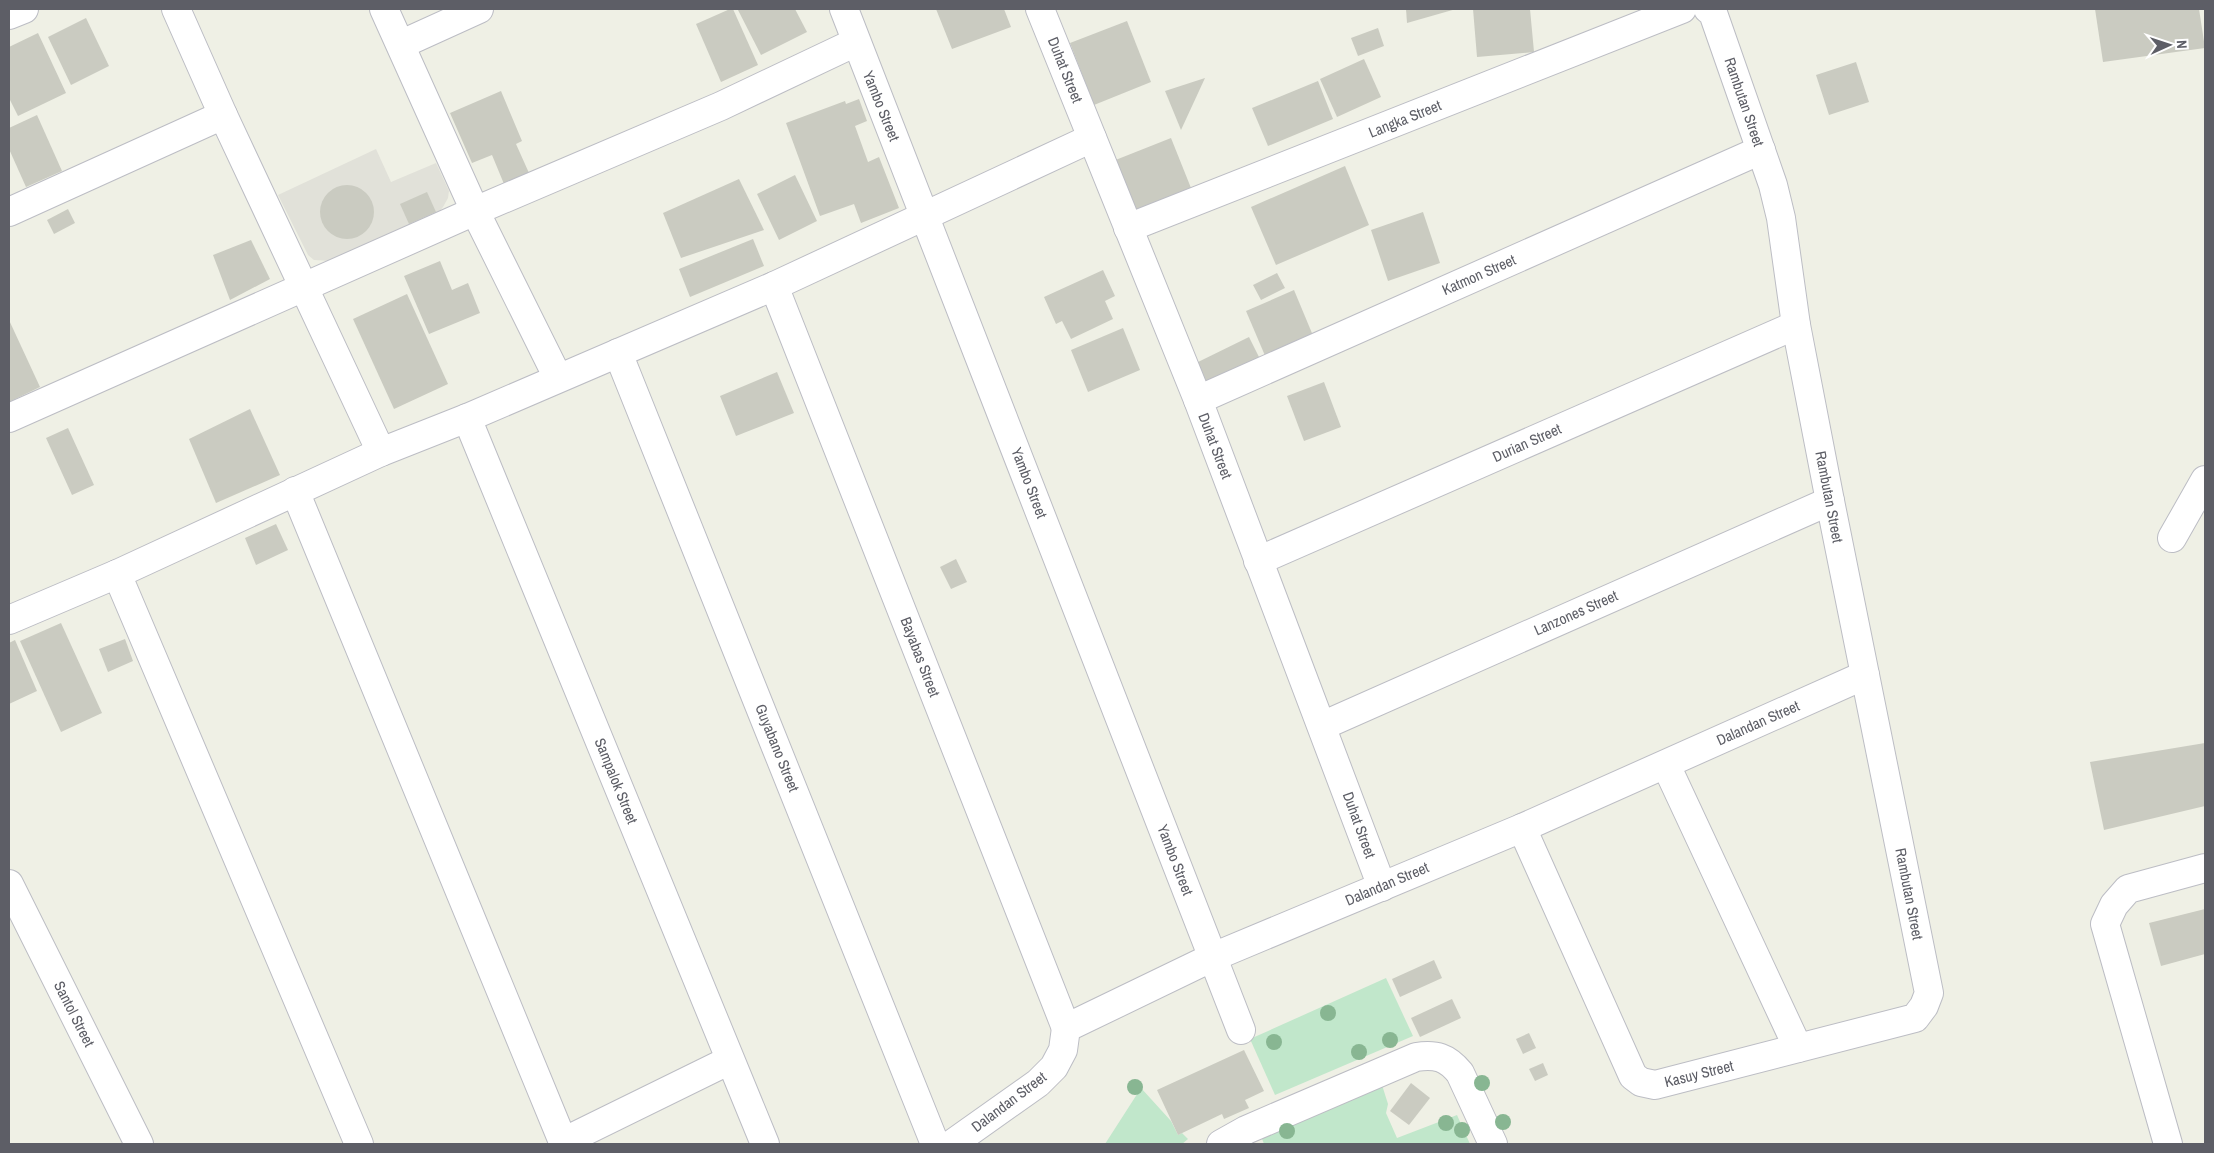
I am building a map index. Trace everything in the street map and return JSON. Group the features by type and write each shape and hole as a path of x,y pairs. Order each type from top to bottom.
{"street":[{"path":"9,15 24,9"},
{"path":"176,9 223,115 381,452"},
{"path":"384,9 402,44 475,211 558,378"},
{"path":"402,44 479,9"},
{"name":"Yambo Street","path":"844,9 1241,1030"},
{"name":"Duhat Street","path":"1040,9 1198,400 1382,886"},
{"name":"Langka Street","path":"1128,228 1682,9"},
{"name":"Rambutan Street","path":"1708,9 1713,12 1773,185 1781,218 1796,325 1929,993"},
{"path":"9,418 475,211 712,110 856,42"},
{"path":"9,212 223,115"},
{"path":"9,620 117,574 381,452 468,418 774,286 924,214 1092,138"},
{"name":"Katmon Street","path":"1198,400 1761,150"},
{"name":"Bayabas Street","path":"774,286 1066,1028"},
{"name":"Durian Street","path":"1258,561 1796,325"},
{"name":"Guyabano Street","path":"618,353 935,1144"},
{"name":"Sampalok Street","path":"468,418 765,1144"},
{"path":"2172,538 2205,480"},
{"path":"295,491 560,1143 730,1060"},
{"name":"Lanzones Street","path":"1322,726 1830,501"},
{"path":"117,574 359,1144"},
{"name":"Dalandan Street","path":"952,1144 1038,1082 1054,1067 1063,1050 1066,1028 1213,957 1522,828 1865,675"},
{"path":"1666,765 1798,1048"},
{"name":"Kasuy Street","path":"1522,828 1633,1076 1641,1082 1655,1085 1914,1018 1924,1006 1929,993"},
{"path":"2168,1144 2105,924 2114,905 2128,889 2205,868"},
{"name":"Santol Street","path":"9,884 139,1144"},
{"path":"1221,1144 1246,1130 1407,1060 1431,1055 1442,1056 1460,1073 1493,1144"}],"shaded area":[{"path":"376,149 391,182 436,163 449,191 448,198 443,207 438,213 331,261 314,260 308,255 278,195"}],"green space":[{"path":"1386,978 1413,1036 1275,1095 1250,1039"},
{"path":"1382,1085 1388,1104 1386,1113 1397,1138 1457,1115 1470,1144 1264,1144 1261,1136"},
{"path":"1141,1088 1171,1121 1178,1135 1182,1133 1188,1139 1182,1144 1105,1144"}],"building":[{"path":"733,9 758,65 721,82 696,24"},
{"path":"795,9 807,32 761,55 738,10"},
{"path":"936,9 1004,9 1011,27 952,49"},
{"path":"1406,9 1456,9 1407,23"},
{"path":"1473,9 1530,9 1534,52 1477,57"},
{"path":"2095,9 2199,9 2205,48 2103,62"},
{"path":"86,18 109,66 71,85 48,37"},
{"path":"1127,21 1151,82 1094,105 1070,43"},
{"path":"1378,28 1384,46 1358,56 1351,38"},
{"path":"38,33 66,93 18,116 9,98 9,47"},
{"path":"1364,59 1381,97 1337,117 1320,79"},
{"path":"1856,62 1869,102 1829,115 1816,75"},
{"path":"1205,78 1181,130 1165,91"},
{"path":"1318,81 1333,119 1268,146 1252,108"},
{"path":"501,91 522,141 516,144 529,173 504,184 492,155 472,163 450,113"},
{"path":"859,99 867,121 855,126 868,162 879,157 899,208 861,223 854,204 820,216 786,123 845,101 846,104"},
{"path":"37,115 62,171 26,187 9,149 9,128"},
{"path":"1171,138 1193,193 1135,216 1113,161"},
{"path":"1345,166 1369,225 1276,265 1251,207"},
{"path":"795,175 817,221 779,240 757,194"},
{"path":"739,179 764,230 681,258 663,213"},
{"path":"342,185 352,185 362,189 370,197 374,212 370,227 362,235 352,239 342,239 332,235 324,227 320,217 320,207 324,197 332,189"},
{"path":"427,192 436,212 409,224 400,204"},
{"path":"68,209 75,223 54,234 47,220"},
{"path":"1423,212 1440,263 1388,281 1371,230"},
{"path":"753,239 764,266 690,297 679,269"},
{"path":"251,240 270,279 230,300 213,255"},
{"path":"440,261 452,290 468,283 480,313 429,334 404,276"},
{"path":"1103,270 1115,296 1105,301 1113,319 1071,339 1062,321 1056,324 1044,297"},
{"path":"1277,273 1285,288 1261,300 1253,285"},
{"path":"1294,290 1314,338 1266,358 1246,311"},
{"path":"407,294 448,384 394,409 353,319"},
{"path":"9,320 40,387 9,402"},
{"path":"1123,328 1140,370 1088,392 1071,350"},
{"path":"1249,337 1261,361 1207,387 1196,363"},
{"path":"777,372 794,413 736,436 720,396"},
{"path":"1324,382 1341,427 1304,441 1287,396"},
{"path":"250,409 280,475 216,503 189,439"},
{"path":"68,428 94,485 72,495 46,438"},
{"path":"276,524 288,550 256,565 245,538"},
{"path":"956,559 967,582 951,589 940,567"},
{"path":"61,623 102,713 61,732 20,641"},
{"path":"125,639 133,661 108,672 99,649"},
{"path":"15,640 37,691 9,704 9,643"},
{"path":"2205,743 2205,806 2104,830 2090,762"},
{"path":"2205,909 2205,954 2161,966 2149,923"},
{"path":"1434,960 1442,978 1400,997 1392,979"},
{"path":"1452,999 1461,1018 1420,1037 1411,1018"},
{"path":"1529,1033 1536,1048 1523,1054 1516,1039"},
{"path":"1244,1050 1264,1091 1245,1100 1249,1108 1224,1119 1222,1114 1178,1135 1157,1090"},
{"path":"1543,1063 1548,1075 1535,1081 1529,1069"},
{"path":"1411,1083 1430,1098 1409,1125 1390,1111"}]}
